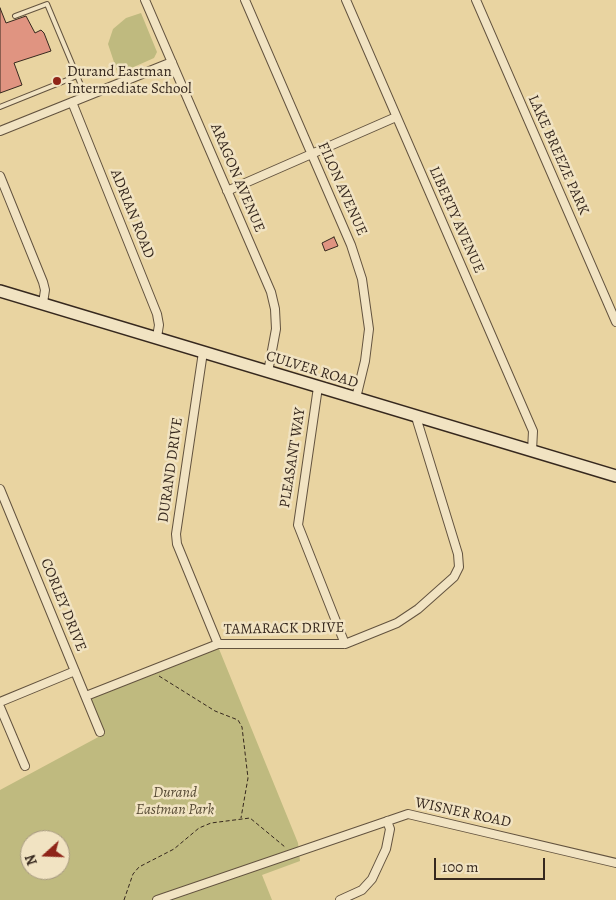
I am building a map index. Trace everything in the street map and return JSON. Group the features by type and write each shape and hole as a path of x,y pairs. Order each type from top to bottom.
{"main road":[{"name":"CULVER ROAD","path":"0,291 616,476"}],"street":[{"name":"ARAGON AVENUE","path":"145,0 274,300 276,329 268,372"},
{"name":"FILON AVENUE","path":"245,0 357,260 366,296 368,344 356,398"},
{"name":"LIBERTY AVENUE","path":"346,0 533,431 532,451"},
{"name":"LAKE BREEZE PARK","path":"476,0 616,322"},
{"path":"0,132 172,62"},
{"name":"ADRIAN ROAD","path":"72,102 157,314 159,326 157,337"},
{"path":"228,191 396,117"},
{"path":"0,176 44,282 43,304"},
{"name":"DURAND DRIVE","path":"203,352 176,534 177,544 218,644"},
{"name":"PLEASANT WAY","path":"318,388 298,525 345,644"},
{"name":"TAMARACK DRIVE","path":"86,696 218,644 345,644 397,623 418,609 454,577 460,567 458,554 416,417"},
{"name":"CORLEY DRIVE","path":"0,489 100,732"},
{"path":"0,702 75,671"},
{"path":"0,707 25,766"},
{"name":"WISNER ROAD","path":"157,900 293,855 408,814 616,863"},
{"path":"340,900 362,890 372,879 386,849 390,829 387,821"}],"lane":[{"path":"15,16 47,4 86,97"},
{"path":"2,105 77,76"}],"path":[{"path":"150,671 183,689 215,711 238,720 242,728 248,778 241,819"},
{"path":"124,900 133,874 139,867 174,849 199,828 220,821 250,818 293,855"}],"green space":[{"path":"141,13 157,52 154,58 118,74 108,44 113,29 126,18"},
{"name":"Durand Eastman Park","path":"217,644 298,843 300,861 262,875 272,900 0,900 0,790 102,735 88,696"}],"building":[{"name":"Durand Eastman Intermediate School","path":"0,8 6,23 26,16 35,33 41,30 44,33 51,51 14,63 22,85 0,93"},
{"path":"334,237 338,246 325,251 322,243"}],"place":[{"name":"Durand Eastman Intermediate School","path":"57,81"}]}
